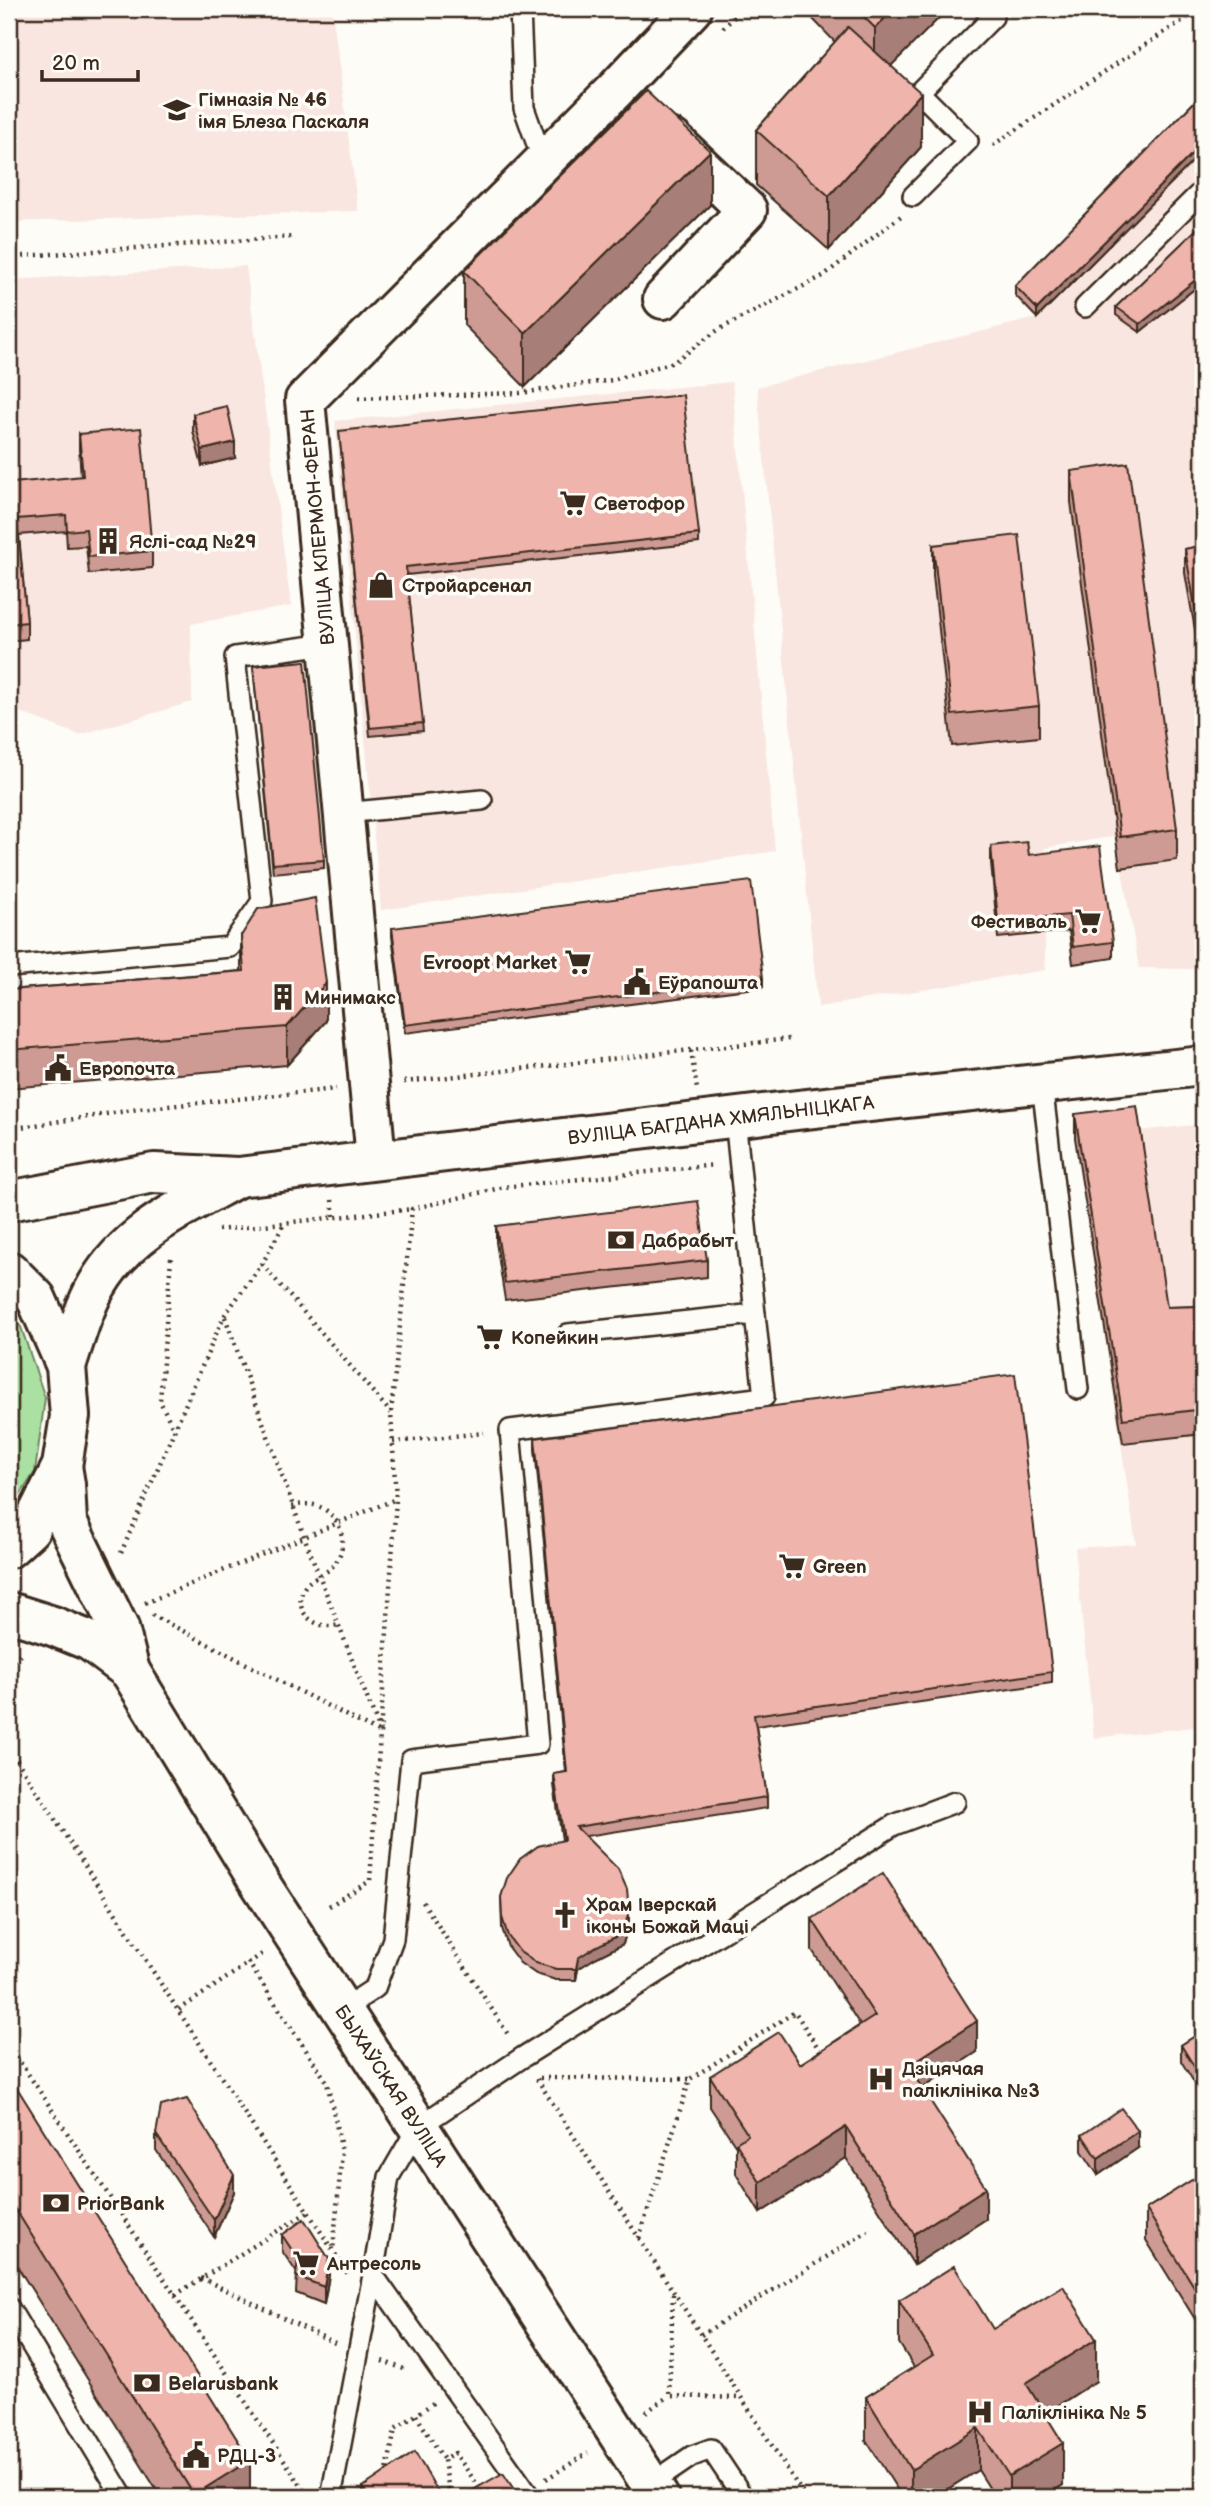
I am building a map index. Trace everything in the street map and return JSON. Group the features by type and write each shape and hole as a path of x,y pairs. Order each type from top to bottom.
{"main road":[{"name":"ВУЛІЦА КЛЕРМОН-ФЕРАН","path":"376,1159 305,400 543,161 636,106 703,23"},
{"path":"636,106 747,210 663,299"},
{"name":"ВУЛІЦА БАГДАНА ХМЯЛЬНІЦКАГА","path":"9,1200 154,1173 237,1177 1203,1066"},
{"name":"ВУЛІЦА БАГДАНА ХМЯЛЬНІЦКАГА","path":"66,1366 97,1284 128,1245 167,1216 237,1177"},
{"path":"9,1271 36,1298 66,1366 70,1416 62,1466 30,1529 9,1548"},
{"name":"БЫХАЎСКАЯ ВУЛІЦА","path":"62,1466 67,1522 119,1628 130,1671 256,1877 655,2491"},
{"name":"БЫХАЎСКАЯ ВУЛІЦА","path":"9,1612 90,1641 130,1671"}],"lane":[{"path":"520,9 524,108 543,161"},
{"path":"910,203 968,141 919,92 993,17 985,9"},
{"path":"1085,307 1203,190"},
{"path":"9,967 230,947 262,901 235,657 327,644"},
{"path":"342,813 482,800"},
{"path":"1042,1084 1078,1389"},
{"path":"343,2009 375,1988 393,1939 411,1760 538,1744 510,1430 764,1397 735,1118"},
{"path":"568,1334 755,1314"},
{"path":"331,2497 368,2307 389,2177 418,2127 523,2057 894,1825 955,1802"},
{"path":"373,2275 530,2497"},
{"path":"9,2308 123,2497"},
{"path":"655,2491 692,2456 711,2449 743,2497"}],"path":[{"path":"703,23 742,9"},
{"path":"991,146 1200,9"},
{"path":"305,400 520,393 613,380 674,362 718,330 823,276 910,203"},
{"path":"9,257 292,237"},
{"path":"691,1051 697,1094"},
{"path":"214,1230 412,1209 504,1187 740,1161"},
{"path":"329,1906 370,1881 396,1499 391,1413 412,1209"},
{"path":"120,1555 225,1316 262,1264 285,1222"},
{"path":"172,1247 160,1401 174,1430"},
{"path":"262,1264 391,1413"},
{"path":"225,1316 304,1539 381,1733"},
{"path":"393,1443 454,1437"},
{"path":"136,1607 396,1499"},
{"path":"292,1506 303,1504 324,1508 339,1524 342,1548 337,1560 306,1586 302,1593 302,1609 313,1623 321,1627 338,1625"},
{"path":"148,1613 381,1733"},
{"path":"9,1667 23,1652 16,1652"},
{"path":"9,1748 368,2307"},
{"path":"421,1898 523,2057"},
{"path":"179,2010 268,1949"},
{"path":"248,1962 327,2082 342,2151 333,2251"},
{"path":"805,2497 536,2078 690,2079 794,2012 823,2055"},
{"path":"9,2045 309,2497"},
{"path":"639,2239 690,2079"},
{"path":"174,2295 308,2212"},
{"path":"701,2335 868,2231"},
{"path":"201,2278 359,2354 411,2371 404,2360"},
{"path":"669,2396 673,2292"},
{"path":"426,2392 441,2413"},
{"path":"643,2414 669,2396 741,2398"},
{"path":"385,2481 395,2429 434,2403"},
{"path":"415,2416 444,2459 450,2497"},
{"path":"444,2459 455,2453 486,2497"},
{"path":"556,2473 588,2453"}],"shaded area":[{"name":"Гімназія № 46 імя Блеза Паскаля","path":"9,9 332,9 358,211 9,222"},
{"path":"1203,101 1203,967 1139,968 1116,836 1045,848 1045,970 818,1007 757,387 1036,318 1015,295"},
{"path":"246,266 291,606 191,624 192,702 79,735 9,708 9,280"},
{"path":"732,382 775,851 381,910 335,421"},
{"path":"1203,1124 1203,1726 1094,1738 1075,1548 1136,1544 1075,1138"}],"green space":[{"path":"9,1314 21,1327 45,1398 35,1472 9,1512"}],"building":[{"path":"856,9 894,9 875,28"},
{"path":"848,27 921,93 829,196 756,130"},
{"path":"646,91 710,151 525,333 464,271"},
{"path":"1203,93 1203,143 1037,309 1015,286"},
{"path":"1203,223 1203,274 1140,324 1116,307"},
{"path":"683,395 699,534 406,567 423,723 370,728 339,431"},
{"path":"227,406 235,442 202,450 193,414"},
{"name":"Яслі-сад №29","path":"9,422 14,483 83,476 79,434 141,428 152,551 89,557 86,529 67,531 66,515 17,519 27,622 9,624"},
{"path":"1128,463 1177,829 1120,837 1071,471"},
{"path":"1019,535 1039,706 952,715 933,545"},
{"path":"1203,545 1203,616 1197,617 1185,549"},
{"path":"305,661 324,860 273,864 253,666"},
{"path":"1027,842 1029,855 1100,846 1113,942 1073,947 1069,915 998,921 991,846"},
{"name":"Evroopt Market","path":"751,881 763,978 405,1025 392,928"},
{"path":"315,898 326,983 287,1027 9,1050 9,990 244,971 241,936 258,909"},
{"path":"1137,1106 1167,1307 1203,1306 1203,1409 1123,1419 1075,1114"},
{"path":"698,1201 707,1260 505,1283 496,1226"},
{"name":"Green","path":"1015,1374 1052,1672 754,1715 767,1797 576,1827 618,1869 627,1889 629,1911 623,1933 578,1958 576,1969 556,1969 536,1963 520,1952 508,1936 502,1917 501,1897 507,1878 520,1859 538,1846 564,1840 554,1774 567,1772 535,1438"},
{"name":"Дзіцячая паліклініка №3","path":"883,1873 977,2021 908,2066 986,2188 914,2234 846,2127 760,2182 736,2143 748,2135 710,2076 779,2032 800,2064 875,2016 812,1919"},
{"path":"1203,2031 1203,2081 1181,2045"},
{"path":"9,2075 250,2460 194,2495 9,2199"},
{"path":"187,2099 234,2175 214,2220 156,2134 161,2106"},
{"path":"1121,2108 1138,2131 1098,2158 1082,2135"},
{"path":"1203,2173 1203,2301 1146,2209"},
{"path":"304,2219 329,2259 324,2287 296,2276 298,2259 282,2235"},
{"path":"954,2266 993,2329 1063,2286 1096,2339 1026,2383 1063,2443 1009,2476 978,2428 911,2470 866,2397 933,2355 899,2300"},
{"path":"415,2452 441,2497 369,2497 363,2487"},
{"path":"503,2473 519,2497 461,2497"}],"place":[{"name":"Гімназія № 46 імя Блеза Паскаля","path":"177,110"},
{"name":"Светофор","path":"573,503"},
{"name":"Яслі-сад №29","path":"108,541"},
{"name":"Стройарсенал","path":"381,585"},
{"name":"Фестиваль","path":"1088,921"},
{"name":"Evroopt Market","path":"578,962"},
{"name":"Еўрапошта","path":"637,982"},
{"name":"Минимакс","path":"283,997"},
{"name":"Европочта","path":"58,1068"},
{"name":"Дабрабыт","path":"621,1240"},
{"name":"Копейкин","path":"490,1337"},
{"name":"Green","path":"792,1566"},
{"name":"Храм Іверскай іконы Божай Маці","path":"565,1915"},
{"name":"Дзіцячая паліклініка №3","path":"881,2079"},
{"name":"PriorBank","path":"56,2203"},
{"name":"Антресоль","path":"306,2263"},
{"name":"Belarusbank","path":"147,2383"},
{"name":"Паліклініка № 5","path":"980,2412"},
{"name":"РДЦ-3","path":"196,2455"}]}
